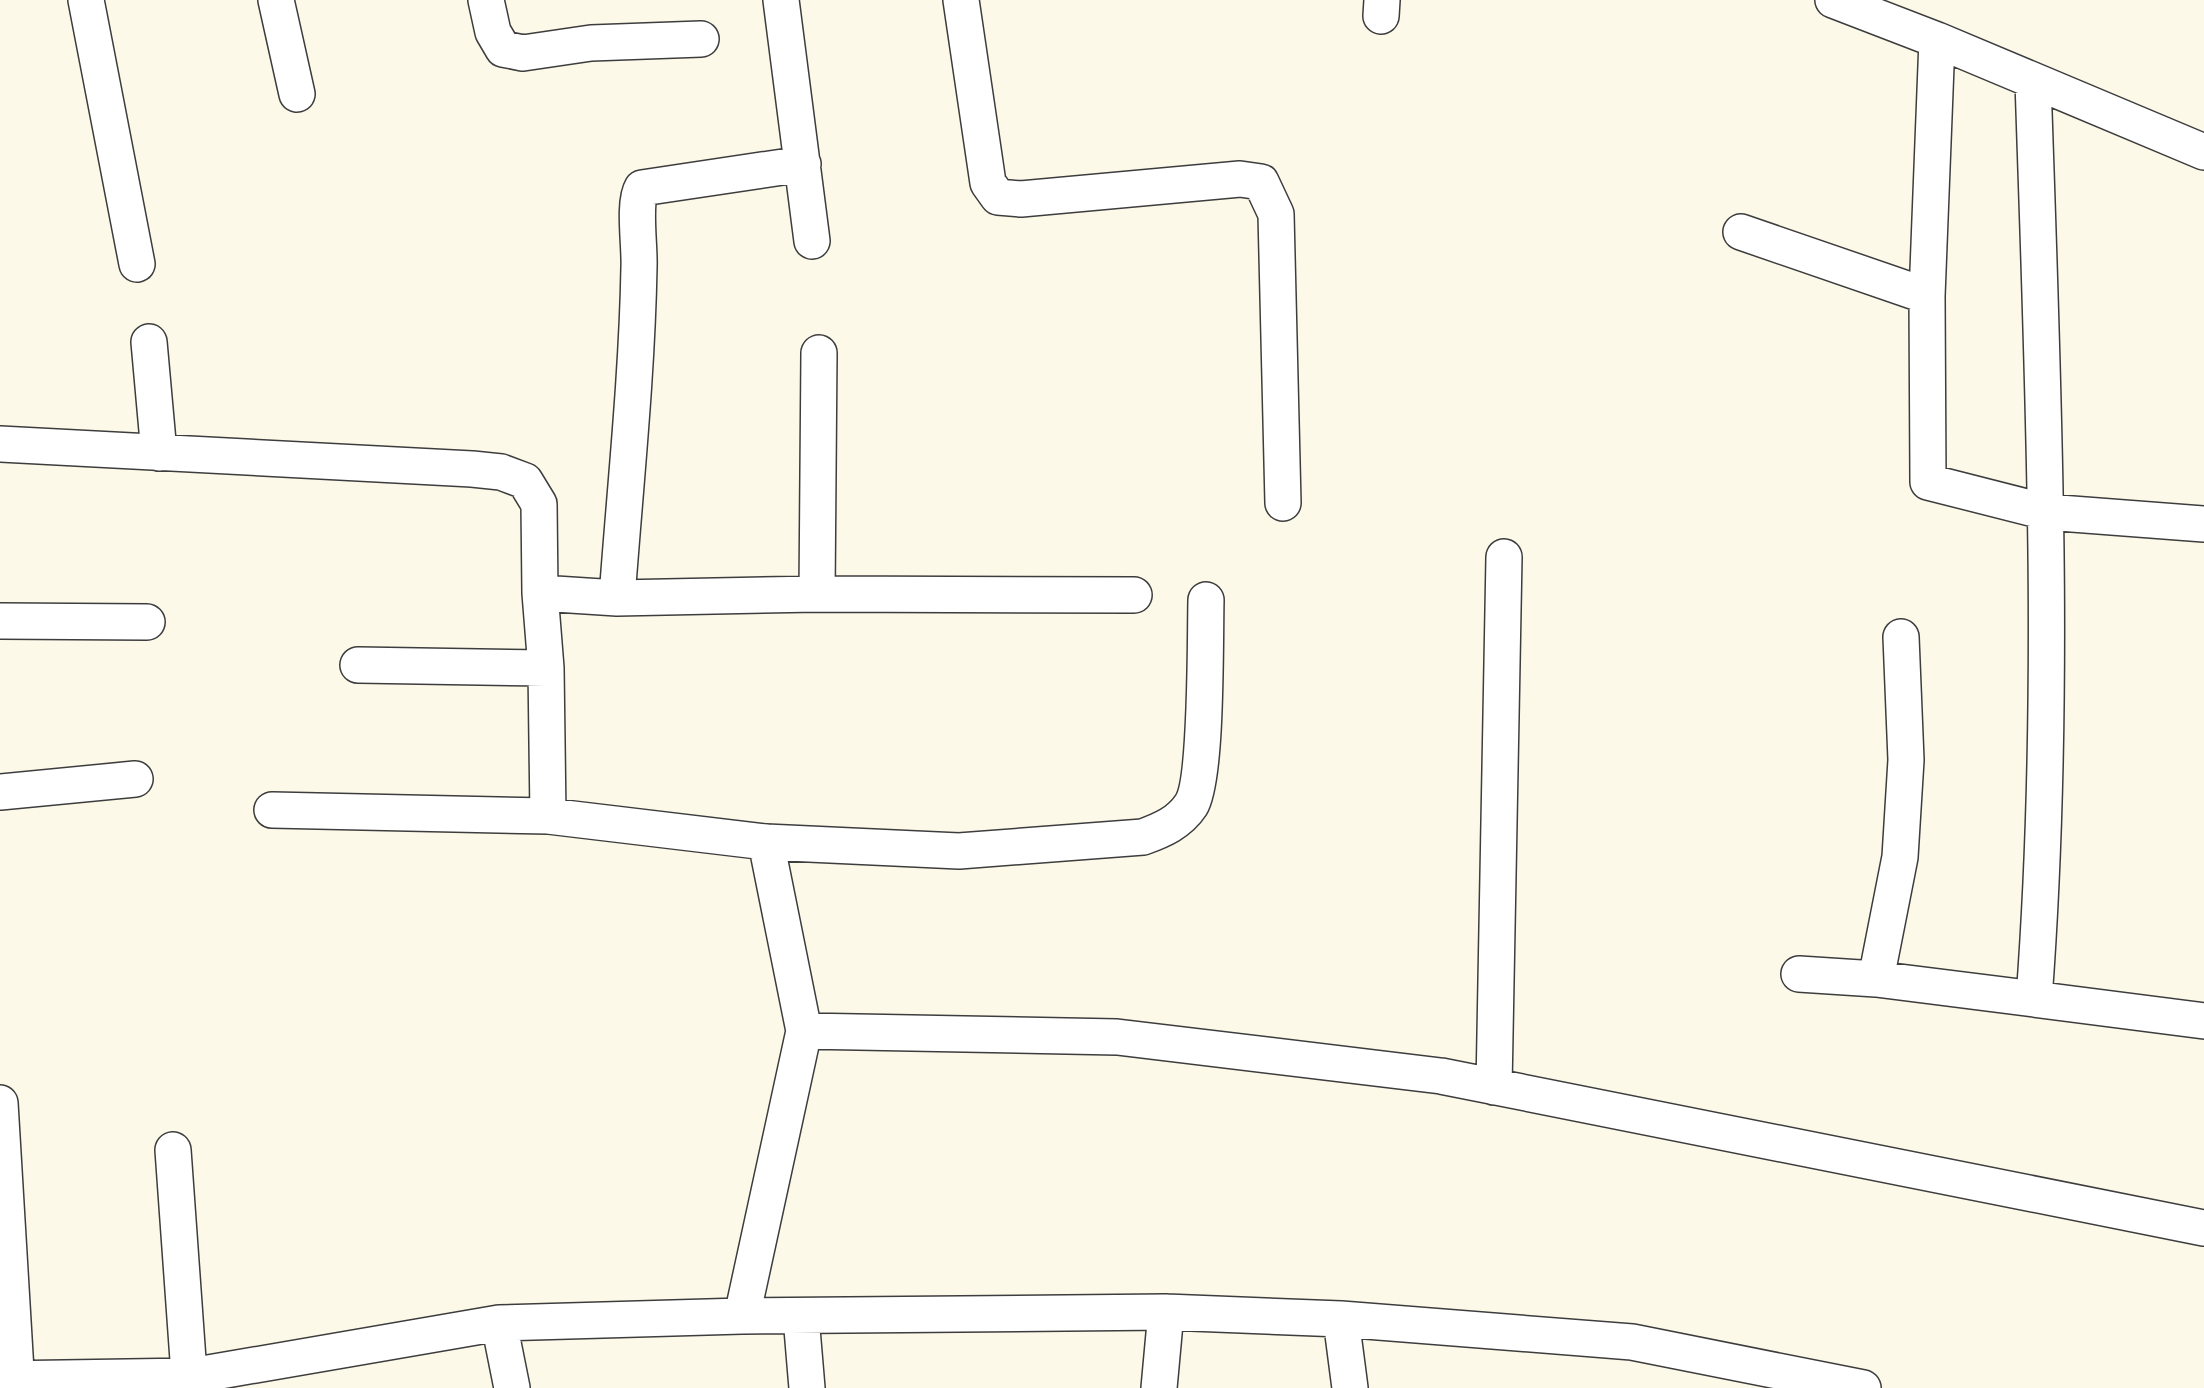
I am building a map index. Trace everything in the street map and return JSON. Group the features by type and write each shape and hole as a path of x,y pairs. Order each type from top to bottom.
{"street":[{"path":"86,0 136,264"},
{"path":"275,0 297,94"},
{"path":"486,0 493,32 503,49 523,53 590,43 701,39"},
{"path":"781,0 811,242"},
{"path":"961,0 988,183 998,197 1021,199 1240,179 1262,182 1276,214 1283,503"},
{"path":"1833,0 1937,40 2204,152"},
{"path":"1937,40 1927,296 1928,482 2046,512 2204,524"},
{"path":"2033,81 2046,512 2043,881 2034,999"},
{"path":"617,598 638,309 640,232 637,196 642,188 803,164"},
{"path":"1741,232 1927,296"},
{"path":"149,342 159,453"},
{"path":"817,594 819,352"},
{"path":"0,444 472,469 501,472 524,481 539,504 540,593 546,668 548,816"},
{"path":"1494,1087 1504,557"},
{"path":"540,593 617,598 817,594 1134,596"},
{"path":"272,810 548,816 766,842 959,851 1143,837 1171,826 1192,804 1202,764 1206,600"},
{"path":"0,621 147,622"},
{"path":"1876,978 1900,857 1906,760 1901,637"},
{"path":"358,665 546,668"},
{"path":"0,792 135,779"},
{"path":"742,1316 804,1031 766,842"},
{"path":"1799,974 1876,978 2204,1021"},
{"path":"804,1031 1117,1037 1441,1076 2204,1228"},
{"path":"0,1103 11,1382 190,1382 499,1323 742,1316 1166,1312 1341,1319 1632,1342 1863,1388"},
{"path":"173,1150 190,1382"},
{"path":"1159,1388 1166,1312"},
{"path":"801,1317 807,1388"},
{"path":"1341,1319 1350,1388"},
{"path":"499,1323 512,1388"}]}
